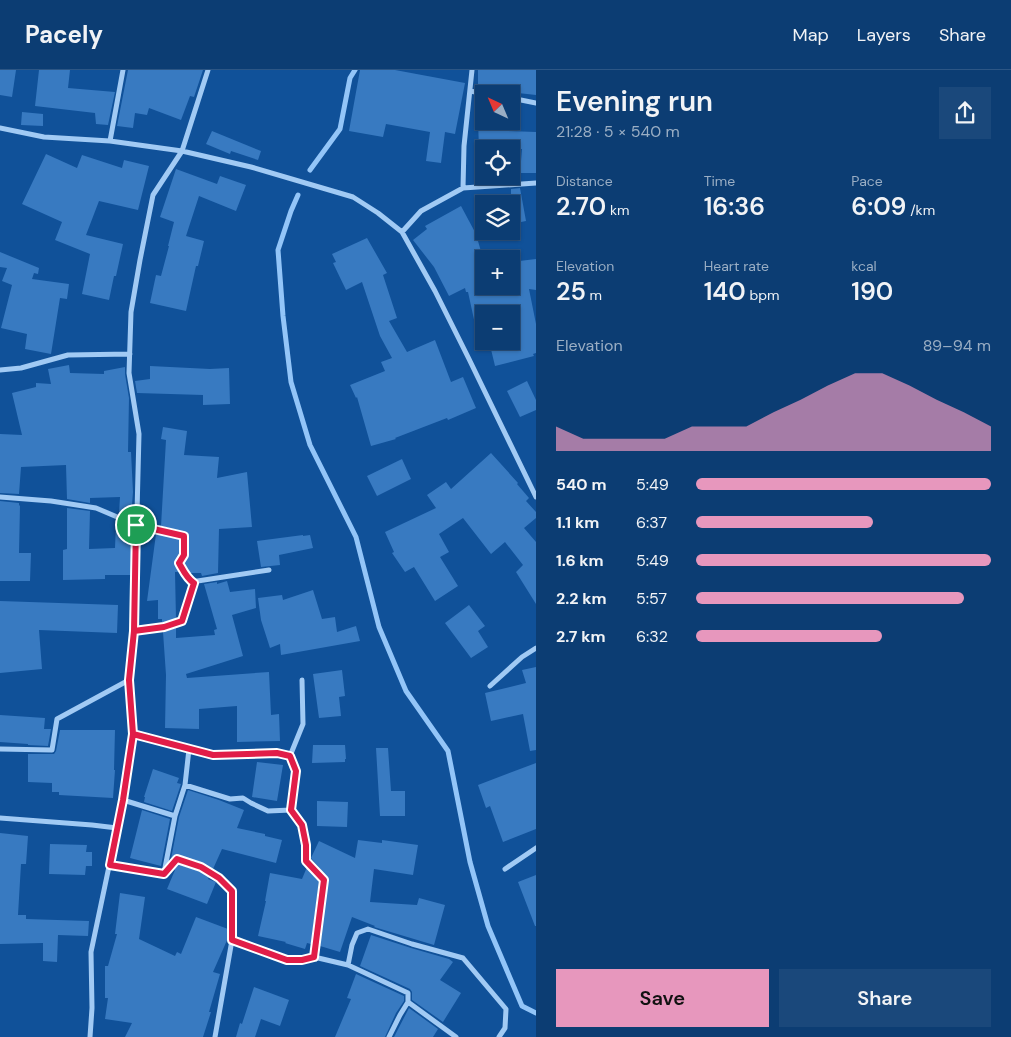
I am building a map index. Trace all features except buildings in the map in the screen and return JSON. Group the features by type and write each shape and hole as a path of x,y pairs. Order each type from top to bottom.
{"street":[{"path":"110,141 123,70"},
{"path":"90,1037 92,1008 91,952 123,800 133,734 129,680 134,631 139,434 129,373 131,312 153,195 182,151 208,70"},
{"path":"463,188 464,146 472,70"},
{"path":"470,91 475,92"},
{"path":"520,100 536,103"},
{"path":"0,128 44,137 110,141 182,151 251,167 353,197 378,213 402,232 435,291 536,497"},
{"path":"402,232 421,211 463,188 536,183"},
{"path":"0,370 21,368 68,355 130,354"},
{"path":"0,497 51,501 96,508 136,525 184,536 184,555 179,563 183,572 194,583 182,621 164,627 134,631"},
{"path":"191,582 269,570"},
{"path":"490,686 522,657 536,648"},
{"path":"0,749 52,750 57,719 129,680"},
{"path":"302,680 303,724 290,756 296,771 291,810 302,825 306,845 306,861 324,880 314,957"},
{"path":"133,734 213,755 277,753 290,756"},
{"path":"164,874 175,816 185,785 189,749"},
{"path":"185,785 230,799 243,798 268,811 291,810"},
{"path":"123,800 175,816"},
{"path":"0,818 117,828"},
{"path":"505,869 536,848"},
{"path":"164,874 177,859 201,867 219,878 232,891 232,940 215,1037"},
{"path":"110,865 164,874"},
{"path":"348,965 352,945 357,933 368,929 412,944 463,958 506,1010 505,1028 499,1037"},
{"path":"232,940 287,960 302,960 314,957 348,965 408,993 408,1002 388,1037"},
{"path":"408,1002 456,1037"}],"waterway":[{"path":"310,170 340,129 350,78 355,70"},
{"path":"298,195 278,250 291,382 310,445 356,537 379,627 406,691 448,751 470,862 488,926 522,1006 536,1013"}],"route":[{"path":"136,525 134,631 129,680 133,734 123,800 110,865 164,874 177,859 201,867 219,878 232,891 232,940 287,960 302,960 314,957 324,880 306,861 306,845 302,825 291,810 296,771 290,756 277,753 213,755 133,734 129,680 134,631 164,627 182,621 194,583 183,572 179,563 184,555 184,536 136,525"}]}
